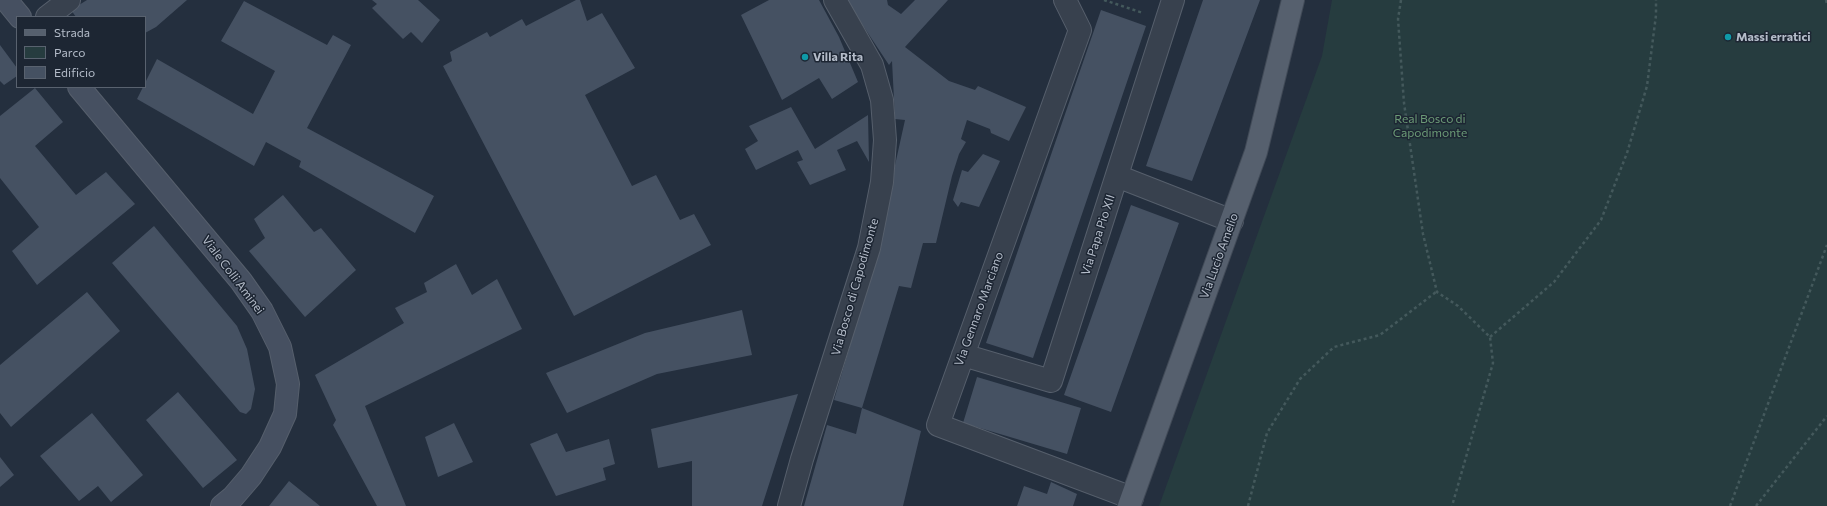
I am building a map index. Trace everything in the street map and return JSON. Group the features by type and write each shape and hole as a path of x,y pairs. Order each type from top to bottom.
{"main road":[{"path":"6,0 19,16"},
{"name":"Via Lucio Amelio","path":"1130,502 1256,152 1293,0"},
{"name":"Viale Colli Aminei","path":"79,88 241,282 262,311 280,347 288,384 285,414 270,447 251,476 233,497 222,506"}],"street":[{"path":"48,16 69,0"},
{"name":"Via Bosco di Capodimonte","path":"789,506 802,459 869,248 882,182 885,140 882,100 872,65 835,0"},
{"name":"Via Gennaro Marciano","path":"1065,0 1080,30 938,425 1130,502"},
{"name":"Via Papa Pio XII","path":"963,355 1052,381 1173,0"},
{"path":"1117,176 1232,221"}],"path":[{"path":"1104,0 1166,21"},
{"path":"1401,0 1398,19 1404,104 1423,234 1436,292 1458,306 1490,337 1493,363 1452,506"},
{"path":"1490,337 1554,282 1601,220 1627,153 1647,86 1656,15 1656,0"},
{"path":"1826,0 1827,4"},
{"path":"1730,506 1827,245"},
{"path":"1248,506 1267,433 1300,379 1334,348 1380,335 1436,292"},
{"path":"1756,506 1827,416"}],"green space":[{"name":"Real Bosco di Capodimonte","path":"1332,0 1827,0 1827,506 1159,506 1322,56"}],"building":[{"path":"87,0 187,0 156,27 146,32 146,16 75,16 71,10"},
{"path":"372,0 418,0 440,20 422,43 411,32 403,39 372,8 377,4"},
{"path":"576,0 580,0 587,21 602,13 635,68 585,95 632,186 656,175 680,220 694,214 711,245 574,316 443,66 452,61 450,52 487,32 490,37 522,19 526,26"},
{"name":"Villa Rita","path":"769,0 819,0 839,37 858,82 832,99 819,78 782,100 741,15"},
{"path":"846,0 887,0 888,5 901,14 915,0 948,0 905,47 949,81 975,90 978,86 1026,107 1009,141 991,133 990,129 967,120 961,139 966,142 959,154 952,176 936,243 923,243 911,288 899,286 862,408 834,400 870,278 905,120 895,119 892,61 889,65"},
{"path":"1203,0 1260,0 1192,181 1146,166"},
{"path":"244,1 327,45 333,35 351,45 307,128 434,196 415,233 299,167 301,161 266,142 254,166 137,99 142,88 146,88 146,81 157,59 253,114 275,71 221,41"},
{"path":"1101,10 1146,26 1033,358 986,343"},
{"path":"0,45 16,67 16,77 4,85 0,81"},
{"path":"35,88 63,122 35,146 76,195 106,172 135,204 37,285 12,251 39,227 0,178 0,116"},
{"path":"791,107 815,149 868,115 869,162 857,141 837,150 846,170 810,185 797,162 803,160 798,150 756,170 745,149 758,141 749,126"},
{"path":"983,154 1000,161 979,207 961,202 958,207 953,200 962,170 968,172"},
{"path":"283,195 314,232 321,228 356,270 305,317 249,251 265,238 254,219"},
{"path":"1131,205 1179,223 1111,412 1064,395"},
{"path":"154,226 237,326 247,349 255,389 251,409 246,414 240,412 112,263"},
{"path":"456,264 472,295 497,279 522,329 365,406 406,506 377,506 333,425 336,420 315,375 404,323 395,308 427,292 424,283"},
{"path":"87,292 120,331 11,427 0,413 0,365"},
{"path":"742,310 752,355 657,374 567,413 546,373 645,333"},
{"path":"977,377 1081,408 1067,454 963,423"},
{"path":"178,392 237,460 203,488 146,420"},
{"path":"798,394 762,506 692,506 692,461 658,468 651,429"},
{"path":"862,408 921,431 903,506 804,506 827,425 856,434"},
{"path":"92,413 143,475 111,502 98,486 79,501 40,456"},
{"path":"454,423 473,462 438,477 425,437"},
{"path":"557,433 566,452 609,439 615,464 603,468 606,480 556,496 530,444"},
{"path":"0,457 14,475 0,487"},
{"path":"289,481 320,506 269,506"},
{"path":"1051,482 1077,494 1073,506 1017,506 1024,486 1047,494"}],"place":[{"name":"Massi erratici","path":"1728,37"},
{"name":"Villa Rita","path":"805,57"}]}
